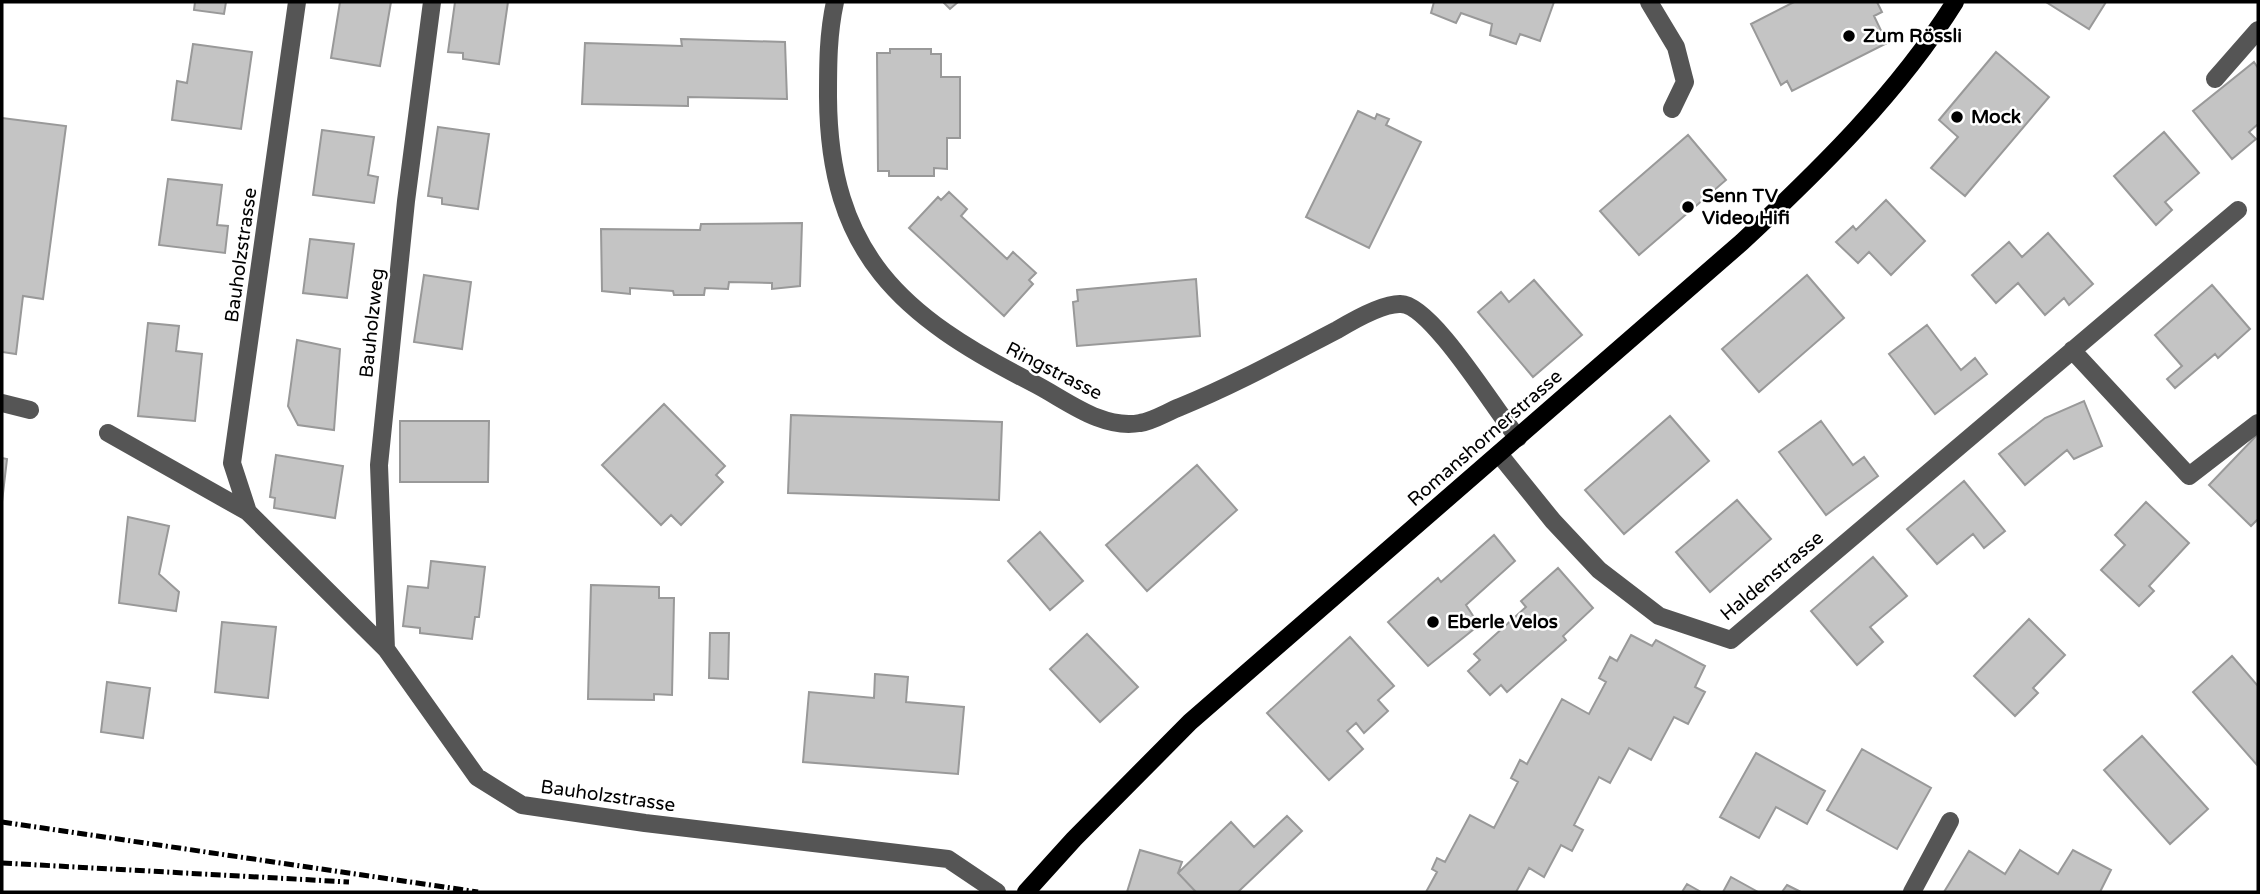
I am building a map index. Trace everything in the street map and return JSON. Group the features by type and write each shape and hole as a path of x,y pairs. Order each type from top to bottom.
{"main road":[{"name":"Romanshornerstrasse","path":"1026,892 1074,839 1191,722 1742,242 1810,178 1879,105 1955,2"}],"street":[{"name":"Bauholzstrasse","path":"248,512 232,463 297,2"},
{"name":"Bauholzweg","path":"386,649 379,465 405,201 432,2"},
{"name":"Ringstrasse","path":"835,2 828,32 829,131 849,223 890,285 956,341 1076,409 1100,418 1140,423 1212,394 1366,314 1400,304 1415,309 1451,345 1518,438"},
{"path":"1649,2 1676,47 1685,82 1672,109"},
{"path":"2215,79 2258,30"},
{"name":"Haldenstrasse","path":"1499,454 1598,570 1659,616 1731,640 2238,210"},
{"path":"2073,350 2189,476 2258,423"},
{"path":"2,403 30,410"},
{"name":"Bauholzstrasse","path":"108,433 248,512 386,649 477,777 522,805 645,823 948,859 997,892"},
{"path":"1912,892 1950,821"}],"building":[{"path":"195,2 226,2 224,14 194,10"},
{"path":"340,2 391,2 380,66 331,58"},
{"path":"455,2 508,2 499,64 463,59 463,53 448,52"},
{"path":"943,2 958,2 950,9"},
{"path":"1434,2 1554,2 1540,41 1520,34 1516,44 1490,35 1492,24 1461,13 1456,23 1431,13"},
{"path":"1794,2 1877,2 1882,12 1874,16 1887,43 1792,91 1787,81 1781,85 1751,24"},
{"path":"2046,2 2106,2 2089,29"},
{"path":"681,39 785,42 787,99 688,97 688,106 582,104 585,43 682,46"},
{"path":"193,44 252,52 241,129 172,120 177,81 187,83"},
{"path":"890,49 931,49 931,54 941,54 941,77 960,77 960,138 947,138 947,169 934,168 934,176 889,176 889,171 878,171 877,53 890,53"},
{"path":"1996,52 2049,97 1965,196 1931,168 1958,137 1939,120"},
{"path":"2254,62 2258,68 2258,124 2249,132 2256,139 2232,159 2193,111"},
{"path":"1358,111 1375,119 1377,114 1389,119 1386,125 1421,142 1369,248 1306,217"},
{"path":"2,118 66,126 43,299 23,296 16,354 2,352"},
{"path":"438,127 489,134 478,209 442,204 442,198 428,196"},
{"path":"322,130 374,137 368,175 378,177 374,203 313,195"},
{"path":"2164,132 2199,173 2165,202 2172,210 2156,225 2114,176"},
{"path":"1688,135 1726,180 1639,255 1600,211"},
{"path":"168,179 222,185 217,225 228,226 225,253 159,245"},
{"path":"949,192 967,209 961,216 1007,259 1013,252 1036,273 1029,280 1033,284 1004,316 909,228 938,197 941,200"},
{"path":"1886,200 1925,241 1891,275 1869,252 1858,263 1836,242 1853,226 1856,230"},
{"path":"802,223 800,286 772,289 772,283 729,282 728,289 705,288 704,295 674,295 673,291 630,288 630,294 602,291 601,229 700,230 701,224"},
{"path":"2048,233 2093,284 2069,305 2064,298 2045,315 2018,283 1996,303 1972,275 2009,242 2022,257"},
{"path":"310,239 354,244 347,298 303,293"},
{"path":"424,275 471,282 462,349 414,342"},
{"path":"1807,275 1844,318 1759,392 1722,349"},
{"path":"1196,279 1200,336 1077,346 1073,302 1078,301 1077,290"},
{"path":"1534,280 1582,335 1533,377 1478,312 1501,292 1509,302"},
{"path":"2212,285 2250,329 2218,358 2215,354 2175,388 2167,379 2182,366 2155,335"},
{"path":"148,323 179,326 176,351 202,354 195,421 138,416"},
{"path":"1927,325 1961,370 1975,358 1987,374 1935,414 1889,354"},
{"path":"297,340 340,349 334,430 298,425 288,406"},
{"path":"2084,401 2102,446 2074,459 2067,450 2025,485 1999,454 2045,418"},
{"path":"664,404 725,466 716,475 723,482 681,525 671,515 661,525 602,465"},
{"path":"791,415 1002,422 999,500 788,493"},
{"path":"1670,416 1709,461 1624,534 1585,490"},
{"path":"400,421 489,421 488,482 400,482"},
{"path":"1821,421 1853,465 1864,457 1878,476 1826,515 1779,452"},
{"path":"2258,434 2258,519 2251,526 2209,485"},
{"path":"276,455 343,466 335,518 274,508 275,498 270,497"},
{"path":"2,458 7,459 2,502"},
{"path":"1197,465 1237,510 1147,591 1106,545"},
{"path":"1964,481 2005,531 1984,548 1973,534 1937,564 1907,529"},
{"path":"1737,500 1771,539 1710,592 1676,552"},
{"path":"2146,502 2189,543 2149,586 2154,591 2139,606 2101,570 2125,545 2115,535"},
{"path":"128,517 169,526 159,574 179,592 176,611 119,603"},
{"path":"1040,532 1083,581 1050,610 1008,561"},
{"path":"1494,535 1515,561 1466,605 1479,625 1428,666 1388,622 1438,578 1441,582"},
{"path":"1873,557 1907,596 1870,627 1883,642 1857,665 1811,611"},
{"path":"431,561 485,567 479,617 475,617 472,639 420,633 420,628 403,626 408,586 428,588"},
{"path":"1558,568 1593,608 1563,636 1566,640 1507,692 1501,685 1490,695 1468,671 1480,660 1474,654 1526,607 1521,601"},
{"path":"591,585 659,587 659,598 674,598 672,695 654,694 654,700 588,699"},
{"path":"2029,619 2065,655 2033,688 2038,693 2015,716 1974,676"},
{"path":"222,622 276,627 268,698 215,692"},
{"path":"710,633 729,633 728,679 709,678"},
{"path":"1087,634 1138,687 1100,722 1050,669"},
{"path":"1631,635 1652,646 1656,640 1705,666 1695,687 1705,692 1688,724 1674,717 1651,760 1629,748 1610,783 1599,777 1574,825 1583,830 1572,851 1561,845 1544,877 1529,868 1516,892 1426,892 1437,872 1432,869 1437,858 1445,862 1470,815 1494,828 1518,782 1511,778 1520,760 1527,764 1562,699 1589,714 1606,682 1599,678 1610,657 1617,661"},
{"path":"1350,637 1394,686 1378,700 1388,711 1364,733 1356,723 1347,731 1363,749 1329,780 1267,713"},
{"path":"2232,656 2258,686 2257,765 2193,692"},
{"path":"875,674 908,677 906,702 964,707 958,774 803,762 809,692 874,698"},
{"path":"107,682 150,688 143,738 101,732"},
{"path":"2142,736 2208,809 2170,844 2104,770"},
{"path":"1862,749 1931,788 1897,849 1827,810"},
{"path":"1756,753 1825,791 1807,824 1776,807 1759,838 1720,817"},
{"path":"1287,816 1302,831 1238,892 1196,892 1178,873 1231,822 1254,847"},
{"path":"1140,850 1182,862 1178,873 1196,892 1127,892"},
{"path":"2020,850 2058,874 2073,850 2111,870 2100,892 1944,892 1969,851 2005,874"},
{"path":"1731,877 1758,892 1723,892"},
{"path":"1687,884 1701,892 1682,892"},
{"path":"1787,885 1801,892 1782,892"}],"railway":[{"path":"2,822 478,892"},
{"path":"2,863 349,882"}],"place":[{"name":"Zum Rössli","path":"1849,36"},
{"name":"Mock","path":"1957,117"},
{"name":"Senn TV Video Hifi","path":"1688,207"},
{"name":"Eberle Velos","path":"1433,622"}]}
